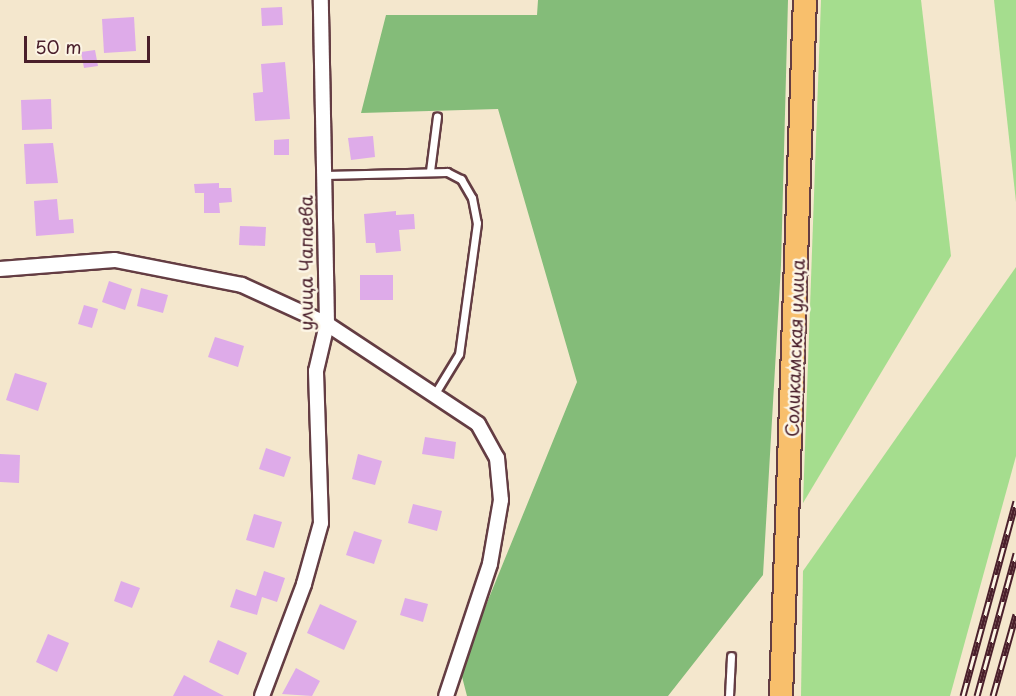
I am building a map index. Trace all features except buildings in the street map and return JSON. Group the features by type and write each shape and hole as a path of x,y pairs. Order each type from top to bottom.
{"main road":[{"name":"Соликамская улица","path":"781,696 806,0"}],"street":[{"name":"улица Чапаева","path":"262,696 304,584 321,523 316,371 327,324 321,0"},
{"path":"0,268 116,260 242,285 327,324 478,424 496,458 501,500 490,564 446,696"}],"lane":[{"path":"430,171 437,116"},
{"path":"324,175 447,172 461,179 472,198 477,223 459,354 434,395"},
{"path":"729,696 731,656"}],"green space":[{"path":"538,0 788,0 781,265 763,575 668,696 467,696 460,669 577,382 498,109 361,113 386,15 537,15"},
{"path":"821,0 921,0 951,256 803,503"},
{"path":"994,0 1016,0 1016,202"},
{"path":"1016,267 1016,456 950,696 801,696 803,571"}],"railway":[{"path":"963,696 1016,501"},
{"path":"977,696 1016,553"},
{"path":"993,696 1016,614"}]}
